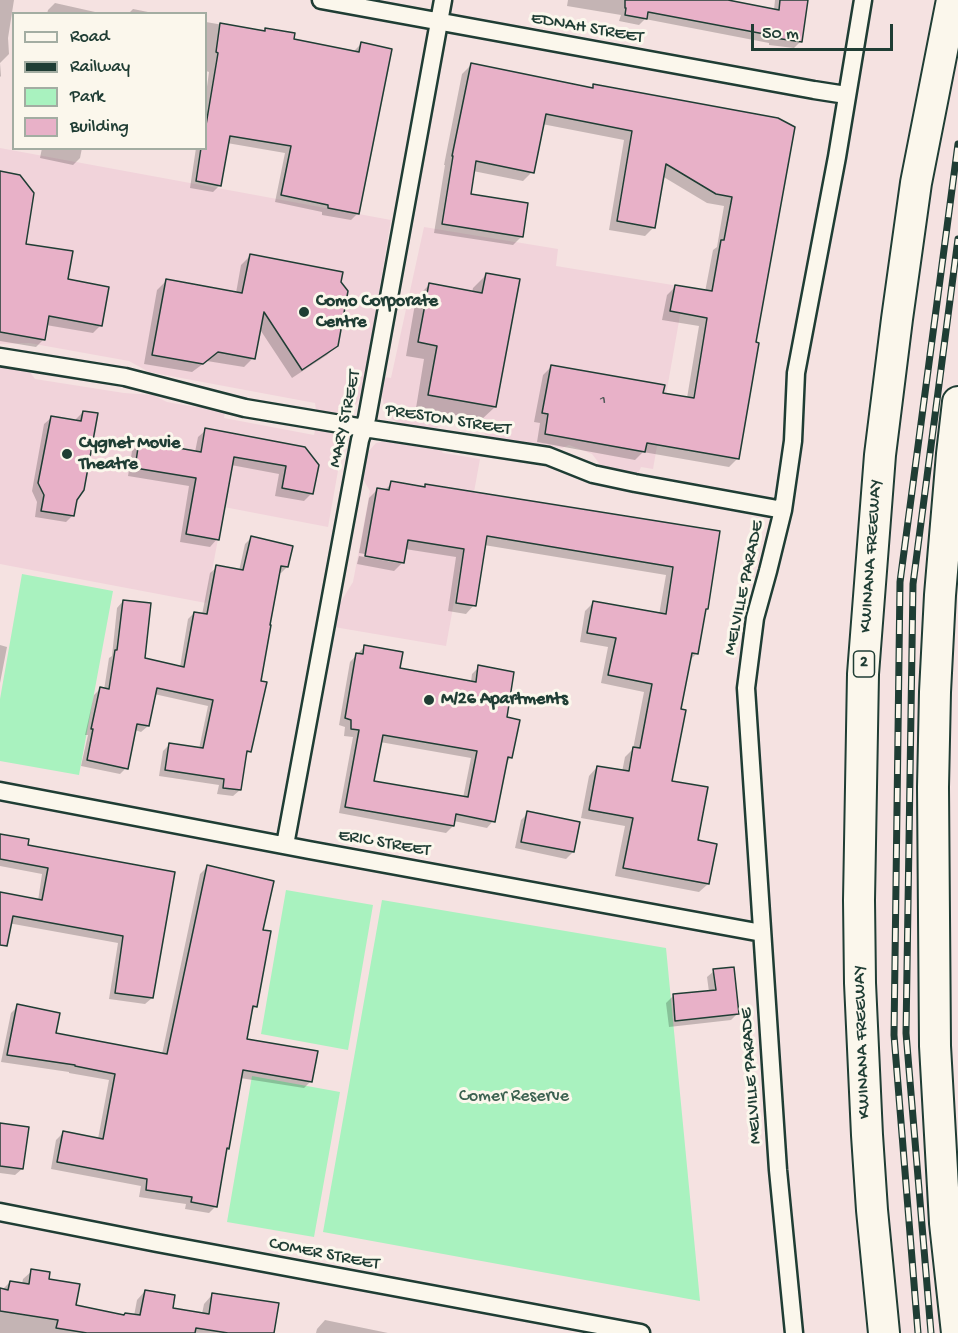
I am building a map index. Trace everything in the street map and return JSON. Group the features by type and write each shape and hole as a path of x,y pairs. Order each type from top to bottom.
{"highway":[{"name":"KWINANA FREEWAY","path":"884,1333 872,1210 860,983 859,900 863,674 880,455 897,320 916,183 952,0"},
{"path":"957,1333 945,1223 935,1046 933,787 940,595 958,402"}],"street":[{"name":"EDNAH STREET","path":"321,0 846,95"},
{"name":"MARY STREET","path":"285,845 360,440 373,385 443,0"},
{"name":"MELVILLE PARADE","path":"794,1333 778,1170 746,688 755,618 783,510 793,441 796,373 837,157 863,0"},
{"name":"PRESTON STREET","path":"0,357 124,377 245,408 548,456 593,474 783,510"},
{"name":"ERIC STREET","path":"0,791 762,933"},
{"name":"COMER STREET","path":"0,1212 641,1333"}],"shaded area":[{"path":"0,148 391,220 362,394 356,404 345,411 333,413 316,410 315,403 149,372 129,361 29,343 0,344"},
{"path":"424,227 558,249 556,266 685,287 653,469 641,467 638,474 602,467 592,454 569,445 562,448 486,436 482,429 441,423 436,429 404,425 393,420 385,410 382,396 384,377 391,378"},
{"path":"0,366 29,371 35,379 124,393 153,395 167,402 195,407 215,407 225,410 224,418 314,435 316,427 330,431 339,441 341,454 328,527 224,507 206,603 0,564"},
{"path":"389,440 438,447 443,453 480,459 446,646 334,627 337,608 353,582 370,491 361,476 362,467 367,453 376,443"}],"green space":[{"path":"22,574 113,591 79,775 0,761 0,699"},
{"path":"286,890 373,905 348,1050 261,1034"},
{"name":"Comer Reserve","path":"382,900 666,948 700,1301 323,1232"},
{"path":"252,1076 340,1092 314,1237 227,1222"}],"building":[{"path":"625,0 728,0 779,10 780,0 808,0 802,42 648,12 647,19 625,15"},
{"path":"220,23 265,31 265,28 295,33 294,39 359,52 361,42 392,49 359,214 281,195 291,146 230,136 221,186 196,181 201,150 207,150 207,119 218,53 216,52"},
{"path":"471,63 593,88 593,84 778,118 795,127 756,342 759,343 739,459 647,443 645,452 545,434 548,414 542,413 551,365 665,385 663,393 694,398 707,318 670,311 675,285 712,291 721,240 724,240 732,197 716,194 666,164 655,228 617,221 632,131 546,114 534,173 476,161 471,194 528,203 523,237 442,224 452,156"},
{"path":"0,171 20,175 34,193 26,244 73,251 68,279 109,287 102,326 49,316 45,340 0,332"},
{"path":"250,254 343,272 341,282 348,291 338,346 302,370 264,312 255,359 218,352 203,364 152,355 166,279 242,293"},
{"path":"486,273 520,279 496,407 428,395 437,346 418,342 429,283 482,293"},
{"name":"Cygnet Movie Theatre","path":"83,411 98,413 84,490 77,500 74,516 41,511 44,495 38,483 51,416 81,421"},
{"path":"205,428 305,447 319,465 313,494 282,488 286,466 234,457 219,540 186,534 196,478 135,468 139,441 201,452"},
{"path":"391,481 425,487 425,484 720,531 708,609 706,609 698,654 692,653 681,709 686,710 672,781 708,787 698,840 717,844 709,884 623,868 633,818 589,810 597,766 629,771 633,747 640,748 652,684 608,675 616,638 587,633 593,601 666,614 673,567 487,536 476,606 456,603 464,549 408,540 404,563 365,556 377,488 389,490"},
{"path":"251,536 293,546 288,567 281,566 261,681 267,682 251,752 247,751 241,790 223,788 224,779 165,770 169,743 203,748 213,700 157,688 149,726 137,724 128,769 87,760 100,687 109,689 115,650 117,650 123,600 151,603 145,658 184,667 194,612 207,614 216,565 243,570"},
{"name":"M/26 Apartments","path":"364,645 403,652 400,668 476,682 478,665 514,672 507,717 520,720 512,758 508,757 495,822 456,814 454,826 345,807 359,730 351,729 351,720 345,718 356,653 363,654","holes":["383,735 477,751 468,797 374,781"]},
{"path":"527,811 580,822 574,852 521,842"},
{"path":"0,834 29,839 28,845 175,872 153,998 115,993 123,936 13,916 7,946 0,945 0,892 42,900 48,868 0,859"},
{"path":"207,865 274,881 263,930 271,931 257,1007 253,1006 247,1039 318,1051 312,1082 243,1070 217,1207 191,1202 192,1197 146,1190 147,1179 57,1162 63,1131 103,1139 115,1074 75,1065 7,1055 17,1004 60,1013 56,1033 167,1054"},
{"path":"734,967 739,1014 675,1021 673,994 716,990 713,969"},
{"path":"0,1123 29,1127 23,1169 0,1166"},
{"path":"31,1269 50,1272 49,1279 80,1284 76,1305 124,1315 125,1313 140,1315 145,1290 175,1295 173,1308 209,1314 212,1293 279,1303 274,1333 228,1333 196,1328 195,1333 87,1333 56,1328 58,1320 0,1311 0,1288 8,1290 10,1281 29,1284"}],"railway":[{"path":"918,1333 894,1035 900,582 958,144"},
{"path":"931,1333 906,1033 913,584 958,239"}],"place":[{"name":"Como Corporate Centre","path":"304,312"},
{"name":"Cygnet Movie Theatre","path":"67,454"},
{"name":"M/26 Apartments","path":"429,700"}]}
